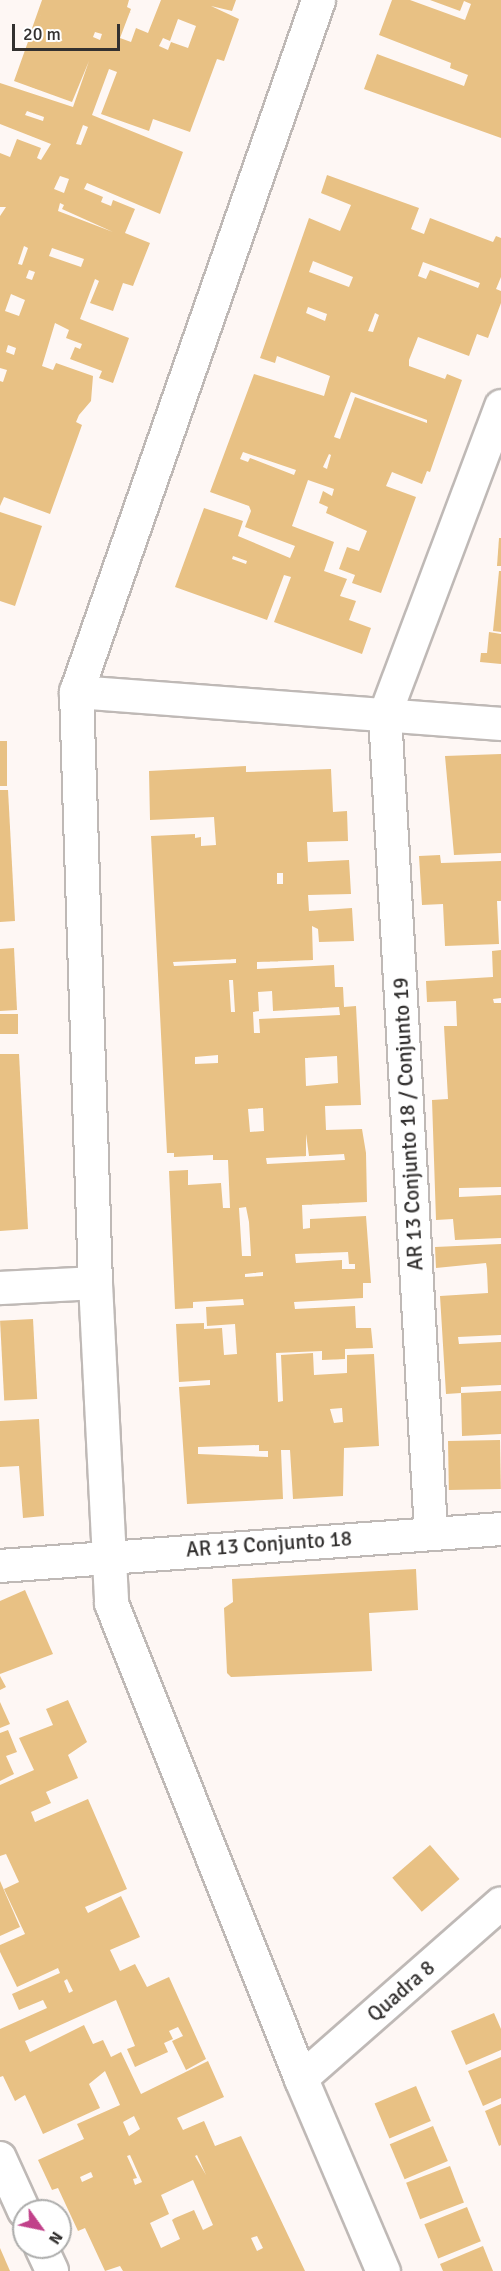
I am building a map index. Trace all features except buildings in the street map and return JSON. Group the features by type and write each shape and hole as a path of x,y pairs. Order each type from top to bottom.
{"street":[{"path":"318,0 76,692 95,1283 111,1603 300,2079 383,2271"},
{"path":"385,715 493,448 501,406"},
{"path":"76,692 501,724"},
{"name":"AR 13 Conjunto 18 / Conjunto 19","path":"385,715 430,1532"},
{"path":"0,1288 95,1283"},
{"name":"AR 13 Conjunto 18","path":"0,1566 430,1532 501,1529"},
{"name":"Quadra 8","path":"300,2079 501,1902"},
{"path":"0,2158 19,2199"}]}
